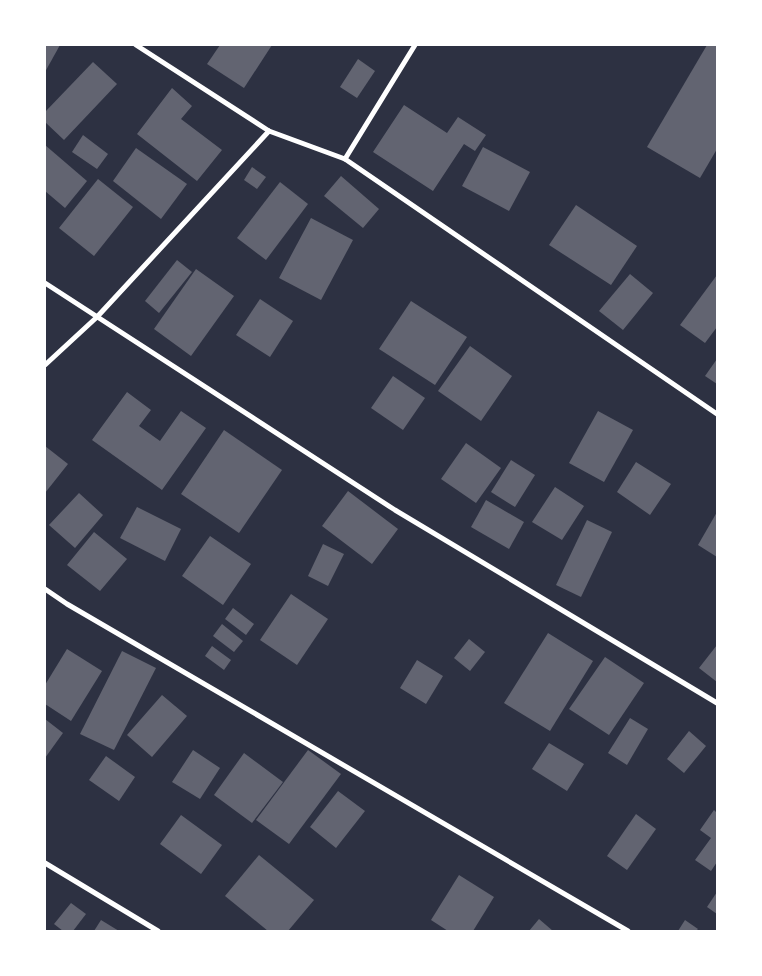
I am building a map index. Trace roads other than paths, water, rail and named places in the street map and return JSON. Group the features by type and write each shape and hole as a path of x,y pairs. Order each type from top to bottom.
{"street":[{"path":"136,45 269,131 345,159 717,414"},
{"path":"345,159 414,45"},
{"path":"45,365 97,317 269,131"},
{"path":"45,283 395,510 717,703"},
{"path":"45,589 67,604 628,931"},
{"path":"45,863 158,931"}]}
